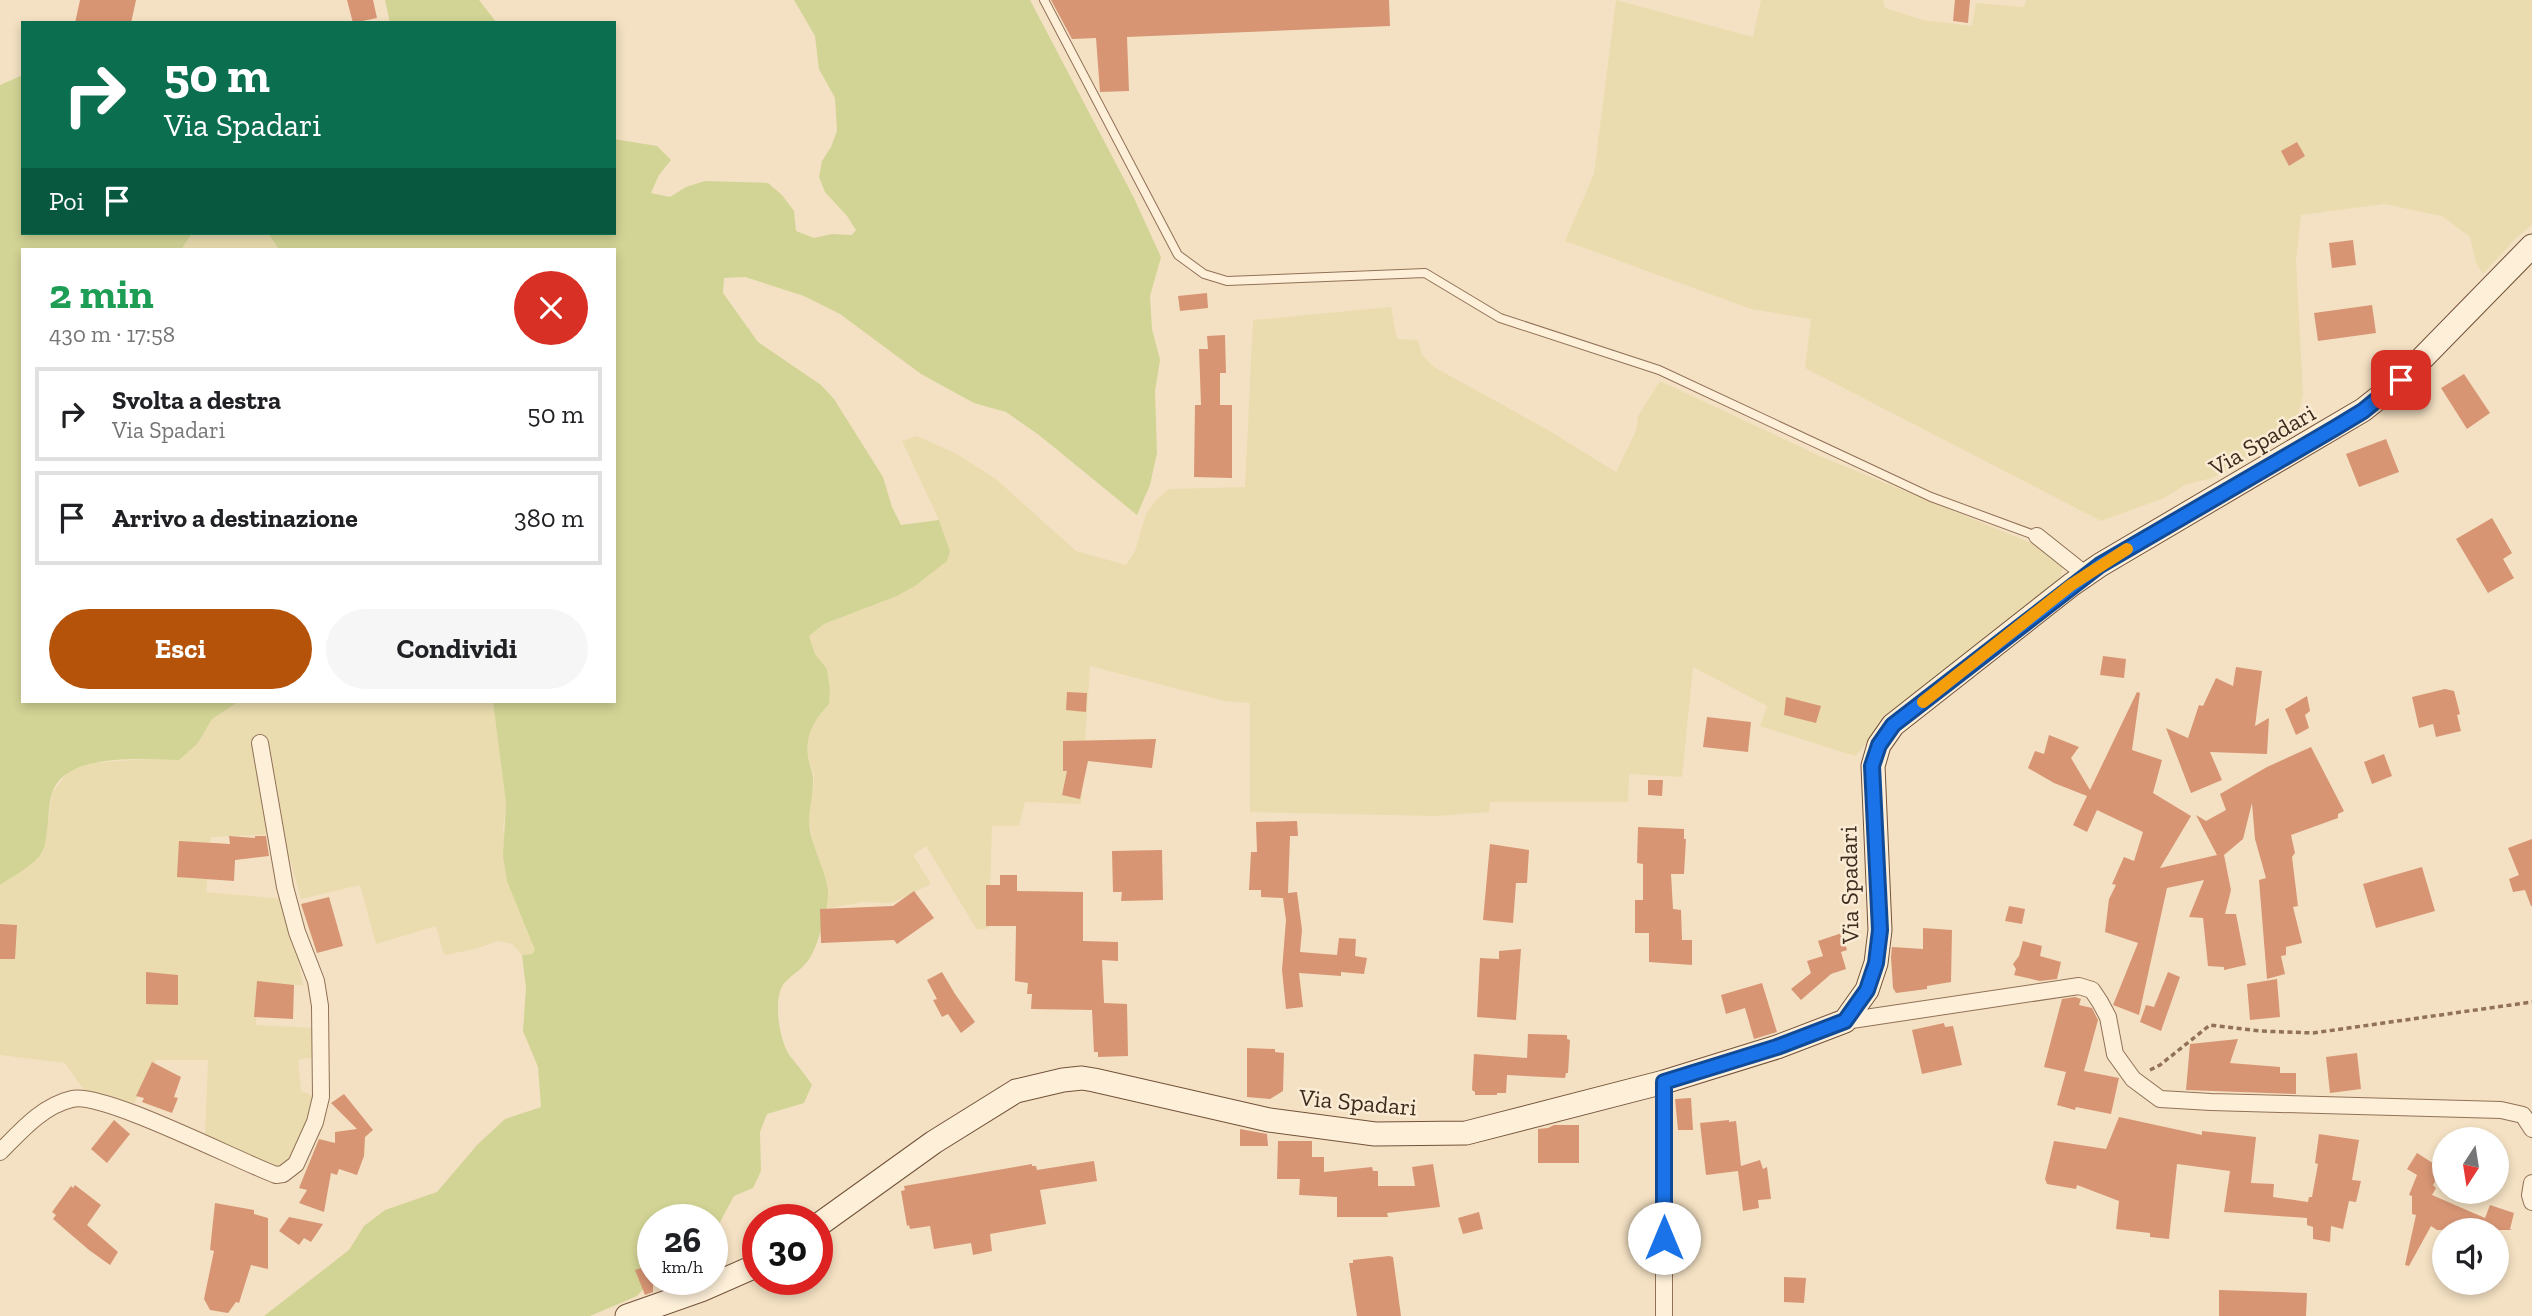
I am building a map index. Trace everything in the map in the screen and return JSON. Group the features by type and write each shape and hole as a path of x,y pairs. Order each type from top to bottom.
{"street":[{"name":"Via Spadari","path":"833,1215 934,1142 1016,1091 1082,1078 1269,1120 1375,1134 1466,1133 1664,1082 1777,1047 1845,1021 1867,990 1876,963 1880,930 1872,766 1879,745 1893,725 2086,575 2363,411 2401,380 2532,246"},
{"path":"2037,536 2086,575"},
{"path":"0,1152 32,1120 53,1105 83,1097 130,1113 276,1175 283,1174 296,1164 315,1122 321,1097 320,1006 316,981 297,932 285,887 260,743"},
{"path":"1845,1021 2079,986 2092,990 2108,1017 2115,1054 2133,1079 2160,1099 2501,1110 2523,1115 2532,1129"},
{"path":"1664,1082 1664,1316"},
{"path":"2532,1183 2532,1202"},
{"path":"627,1316 701,1290 742,1272"}],"lane":[{"path":"1044,0 1178,255 1204,274 1227,281 1425,273 1500,318 1659,370 1931,497 2037,536"}],"path":[{"path":"2133,1079 2160,1065 2210,1025 2260,1031 2313,1033 2532,1002"}],"shaded area":[{"path":"1616,0 1753,37 1761,0 1883,0 1885,8 1923,20 1972,26 1976,3 2024,7 2026,0 2532,0 2532,225 2516,238 2483,274 2476,263 2470,237 2442,216 2384,204 2301,215 2296,260 2303,395 2296,422 2287,437 2212,478 2185,485 2164,498 2101,521 1805,368 1811,319 1751,309 1565,241 1594,174"},
{"path":"191,235 269,235 278,248 182,248"},
{"path":"1391,307 1397,339 1418,340 1422,355 1434,367 1548,430 1616,472 1636,431 1638,416 1660,381 1822,457 2065,557 2061,575 2051,588 1877,732 1855,756 1760,726 1767,706 1693,667 1682,777 1629,774 1628,802 1490,802 1489,812 1435,816 1250,812 1250,703 1224,701 1090,666 1081,804 1025,802 1019,826 992,826 989,928 977,930 926,846 913,855 931,884 892,903 862,902 826,909 808,814 814,775 808,757 808,737 816,718 829,704 830,689 827,669 815,654 809,636 824,624 897,596 915,586 946,561 950,551 939,520 902,441 917,436 957,454 996,479 1076,551 1126,565 1135,551 1146,514 1169,489 1245,487 1253,320"},
{"path":"236,703 493,703 506,803 503,831 535,950 533,954 522,955 512,944 498,941 444,955 436,926 376,944 360,885 301,899 283,834 211,837 206,892 284,899 290,917 303,985 256,985 256,1025 314,1028 315,1057 298,1060 301,1091 317,1097 316,1113 283,1172 205,1134 208,1060 156,1060 134,1104 84,1090 65,1063 0,1055 0,885 22,871 42,852 53,791 69,771 93,763 148,759 198,743 212,719"}],"green space":[{"path":"385,0 479,0 495,21 390,21"},
{"path":"794,0 1030,0 1134,198 1161,257 1150,296 1152,329 1160,360 1155,391 1157,453 1150,485 1137,515 1039,435 1006,412 974,403 921,374 840,314 804,296 745,277 724,278 723,293 758,342 821,385 834,399 883,477 892,507 901,525 939,520 950,551 947,561 915,586 897,596 824,624 809,636 815,654 827,669 830,689 829,704 812,727 807,748 813,779 810,827 827,884 828,898 815,948 807,962 783,985 778,1009 785,1046 812,1085 804,1103 767,1114 760,1132 761,1171 753,1188 734,1196 728,1207 728,1204 637,1204 638,1295 590,1316 264,1316 349,1250 364,1226 385,1210 437,1192 477,1145 505,1119 541,1107 538,1067 523,1031 526,988 522,955 532,954 535,950 507,881 503,856 506,803 493,703 616,703 616,248 278,248 269,235 616,235 616,139 657,146 671,160 659,175 651,193 670,197 686,187 705,181 768,183 794,211 796,231 814,238 832,234 852,235 856,230 825,192 819,177 822,161 837,131 835,98 819,69 815,36"},
{"path":"21,76 21,235 191,235 182,248 21,248 21,703 236,703 212,719 198,743 179,760 127,759 89,764 72,770 60,780 52,793 46,840 39,857 0,885 0,85"}],"building":[{"path":"80,0 136,0 131,21 75,21"},
{"path":"347,0 373,0 377,18 352,21"},
{"path":"1051,0 1389,0 1390,26 1127,37 1129,91 1100,92 1096,38 1072,39"},
{"path":"1955,0 1970,0 1968,23 1953,21"},
{"path":"2297,142 2305,156 2289,166 2281,151"},
{"path":"2353,240 2356,265 2332,268 2329,243"},
{"path":"1207,293 1208,308 1180,311 1178,296"},
{"path":"2372,305 2376,333 2318,341 2314,313"},
{"path":"1225,335 1226,373 1220,373 1220,405 1232,405 1232,478 1194,477 1195,405 1201,405 1199,349 1208,349 1207,336"},
{"path":"2464,374 2490,413 2467,429 2441,388"},
{"path":"2386,439 2399,472 2359,487 2346,454"},
{"path":"2492,518 2512,553 2503,559 2514,578 2488,593 2456,539"},
{"path":"2103,656 2126,659 2124,678 2100,675"},
{"path":"2236,667 2262,671 2255,726 2269,718 2267,754 2210,752 2222,780 2191,793 2166,728 2188,738 2199,705 2203,706 2216,678 2233,686"},
{"path":"2445,689 2454,691 2461,731 2436,737 2433,724 2419,728 2412,697"},
{"path":"1067,692 1087,693 1086,712 1066,710"},
{"path":"2137,692 2140,693 2132,750 2162,760 2153,793 2191,816 2160,868 2217,855 2196,815 2206,821 2226,810 2220,794 2267,767 2311,747 2344,811 2338,814 2338,818 2291,835 2295,853 2292,857 2298,906 2293,907 2302,943 2286,947 2286,955 2281,956 2285,974 2267,979 2259,880 2266,878 2255,839 2252,803 2243,839 2224,855 2231,890 2225,914 2236,914 2246,965 2224,970 2224,967 2208,966 2203,918 2189,917 2204,880 2167,888 2139,1015 2113,1005 2138,943 2105,932 2109,899 2116,885 2112,884 2124,857 2134,861 2143,832 2097,810 2087,832 2073,825 2087,796 2054,783 2028,768 2035,751 2044,754 2049,735 2079,747 2071,758 2090,790"},
{"path":"2307,696 2310,711 2305,715 2309,728 2296,735 2285,709"},
{"path":"1786,697 1821,706 1816,723 1784,715"},
{"path":"1707,717 1751,722 1748,752 1703,747"},
{"path":"1156,739 1152,768 1088,761 1080,799 1062,795 1067,771 1063,771 1063,741"},
{"path":"2384,754 2392,776 2372,784 2364,762"},
{"path":"1648,780 1663,780 1662,796 1648,795"},
{"path":"1297,821 1298,836 1290,836 1288,893 1297,892 1302,930 1300,952 1337,955 1339,938 1356,939 1355,956 1367,958 1364,974 1341,972 1341,976 1299,973 1303,1007 1286,1009 1282,970 1286,920 1283,898 1261,897 1261,890 1249,890 1251,852 1257,852 1256,822"},
{"path":"1638,827 1684,829 1684,874 1671,874 1673,909 1681,910 1682,940 1692,940 1692,965 1649,962 1649,933 1635,933 1635,900 1643,900 1643,864 1637,863"},
{"path":"229,836 266,836 269,856 235,860 234,881 177,877 179,841 230,844"},
{"path":"2532,839 2531,906 2525,890 2513,892 2509,879 2519,875 2508,848"},
{"path":"1490,844 1529,850 1527,883 1516,883 1513,923 1483,920"},
{"path":"1162,850 1163,900 1121,901 1122,892 1113,892 1112,851"},
{"path":"2422,867 2435,911 2376,928 2363,884"},
{"path":"1000,875 1017,875 1017,891 1083,892 1083,941 1118,942 1118,961 1102,960 1104,1003 1127,1004 1128,1056 1098,1057 1098,1052 1094,1052 1092,1010 1031,1009 1032,994 1027,994 1028,983 1015,981 1016,926 986,926 986,885 1000,885"},
{"path":"914,891 934,918 897,944 894,940 821,943 820,909 893,906"},
{"path":"329,897 343,946 317,953 301,904"},
{"path":"2009,906 2025,909 2022,924 2005,921"},
{"path":"0,924 17,925 15,959 0,959"},
{"path":"1923,928 1952,930 1951,982 1927,986 1927,989 1896,993 1893,988 1892,947 1923,949"},
{"path":"1842,933 1847,950 1841,952 1846,969 1831,974 1801,1000 1791,989 1811,973 1807,961 1823,956 1818,941"},
{"path":"2023,941 2042,946 2040,956 2061,962 2057,979 2040,981 2014,975 2016,969 2013,964 2019,956"},
{"path":"1521,949 1516,1020 1477,1017 1480,958 1499,959 1499,951"},
{"path":"146,972 178,975 178,1005 146,1004"},
{"path":"942,972 975,1022 961,1033 948,1014 942,1017 933,1000 937,999 927,980"},
{"path":"2168,972 2180,977 2161,1031 2140,1022 2146,1005 2154,1007"},
{"path":"2277,979 2280,1017 2250,1020 2247,984"},
{"path":"257,981 294,985 293,1019 254,1017"},
{"path":"1762,983 1777,1032 1754,1039 1745,1008 1726,1014 1721,995"},
{"path":"2062,999 2081,999 2079,1005 2092,1008 2098,1020 2084,1071 2119,1078 2111,1114 2057,1105 2066,1072 2044,1067"},
{"path":"1944,1023 1945,1027 1953,1026 1962,1065 1922,1074 1912,1030"},
{"path":"1528,1034 1567,1035 1570,1040 1568,1073 1565,1078 1507,1075 1506,1093 1475,1095 1472,1090 1474,1054 1527,1058"},
{"path":"2238,1039 2230,1063 2280,1067 2280,1073 2296,1073 2296,1094 2186,1090 2190,1044"},
{"path":"1247,1048 1275,1049 1275,1052 1284,1053 1283,1091 1270,1099 1247,1097"},
{"path":"2357,1053 2361,1089 2330,1093 2326,1057"},
{"path":"152,1062 181,1077 174,1097 178,1098 172,1113 142,1102 144,1098 136,1096"},
{"path":"344,1094 373,1130 365,1137 364,1156 357,1175 339,1169 337,1175 331,1173 324,1212 299,1203 307,1190 299,1188 319,1139 335,1143 335,1132 357,1129 331,1103"},
{"path":"1691,1098 1693,1130 1678,1130 1675,1099"},
{"path":"2119,1117 2202,1135 2202,1131 2256,1137 2251,1183 2274,1184 2273,1197 2308,1202 2309,1197 2312,1197 2318,1164 2315,1163 2319,1134 2359,1140 2352,1180 2361,1181 2356,1202 2349,1201 2343,1229 2331,1226 2330,1242 2313,1239 2313,1227 2307,1225 2307,1218 2224,1212 2230,1171 2177,1164 2169,1239 2150,1237 2150,1233 2116,1229 2119,1201 2077,1185 2076,1189 2047,1184 2045,1179 2054,1141 2106,1149"},
{"path":"114,1120 130,1134 107,1163 91,1149"},
{"path":"1736,1121 1741,1166 1760,1160 1763,1169 1767,1167 1771,1199 1758,1200 1759,1208 1743,1211 1738,1171 1706,1175 1700,1123"},
{"path":"1554,1125 1579,1125 1579,1163 1538,1163 1538,1129"},
{"path":"1240,1129 1267,1134 1268,1146 1240,1146"},
{"path":"1278,1141 1312,1141 1312,1157 1324,1157 1324,1172 1372,1167 1373,1171 1378,1171 1378,1186 1415,1186 1412,1167 1433,1164 1440,1207 1387,1213 1388,1217 1337,1217 1337,1197 1299,1195 1300,1179 1277,1179"},
{"path":"2417,1153 2432,1163 2432,1204 2453,1204 2485,1218 2432,1218 2432,1227 2409,1266 2405,1265 2416,1215 2412,1214 2412,1196 2409,1195 2417,1175 2407,1169"},
{"path":"1094,1161 1097,1181 1040,1190 1046,1224 990,1234 992,1251 973,1255 971,1243 934,1249 930,1226 910,1229 909,1225 907,1226 901,1191 905,1190 904,1186 1032,1164 1037,1170"},
{"path":"75,1185 101,1205 87,1225 118,1252 110,1265 53,1219 56,1215 52,1212 71,1186 73,1188"},
{"path":"215,1203 254,1210 254,1214 268,1218 268,1269 251,1265 239,1303 236,1302 228,1313 210,1310 204,1299 214,1251 210,1250"},
{"path":"2490,1205 2514,1213 2510,1229 2512,1230 2509,1230 2509,1218 2485,1218"},
{"path":"1479,1212 1483,1229 1463,1234 1458,1218"},
{"path":"289,1217 323,1224 311,1242 304,1238 299,1245 279,1231"},
{"path":"1393,1257 1401,1316 1357,1316 1349,1263 1353,1263 1353,1260"},
{"path":"1784,1277 1806,1278 1804,1303 1784,1302"},
{"path":"2219,1290 2307,1293 2306,1316 2219,1316"}],"slow traffic":[{"path":"1923,702 2071,585 2127,549"}],"route":[{"path":"1664,1238 1664,1082 1777,1047 1845,1021 1867,990 1876,963 1880,930 1872,766 1879,745 1893,725 2100,565 2363,411 2401,380"}]}
